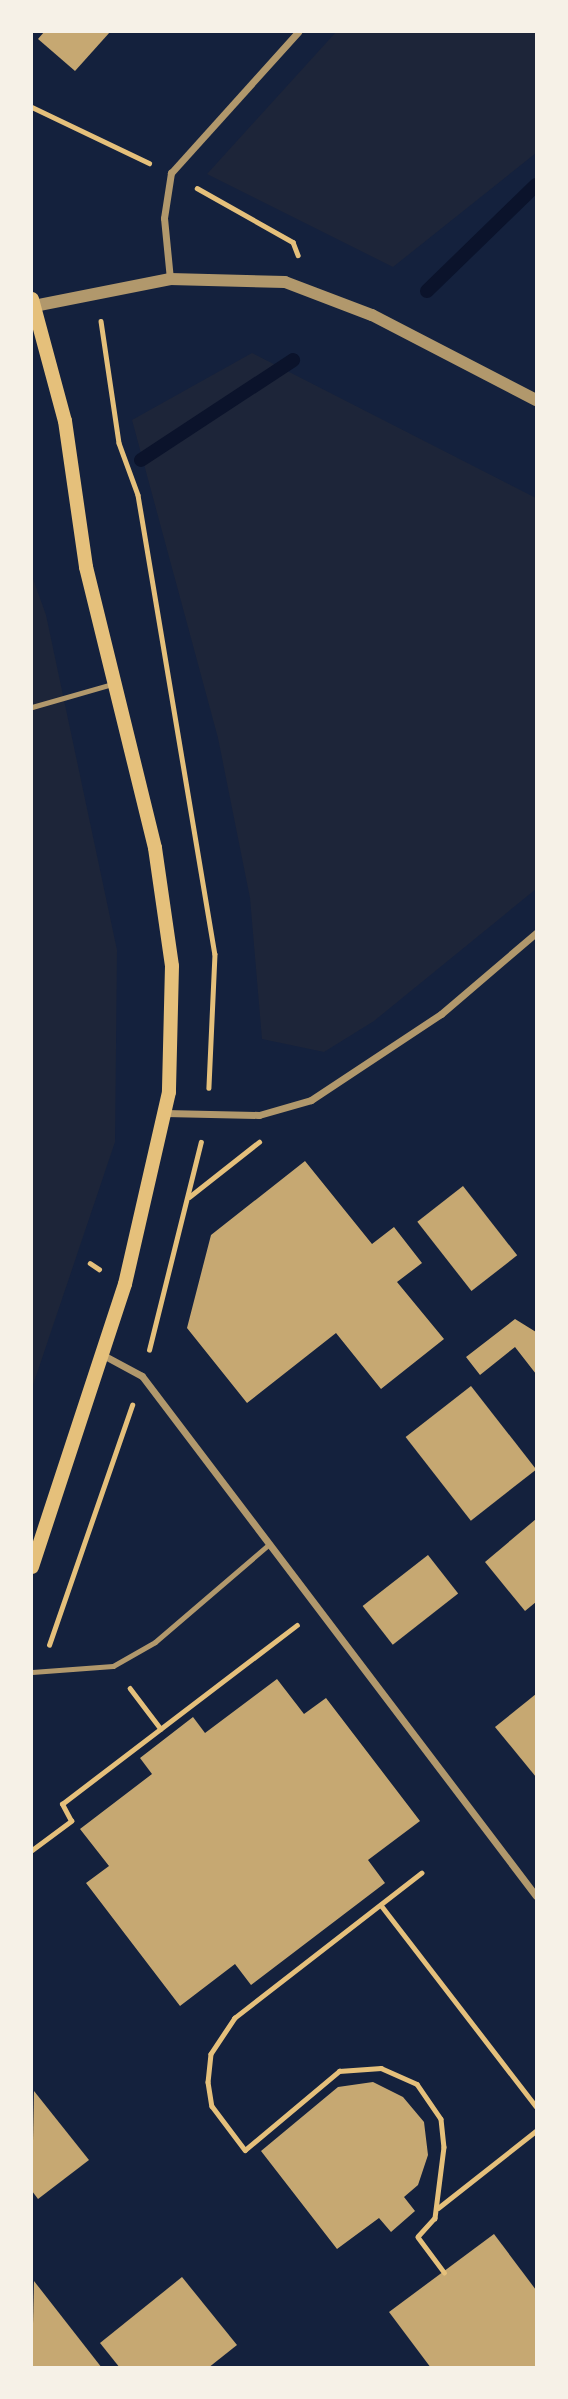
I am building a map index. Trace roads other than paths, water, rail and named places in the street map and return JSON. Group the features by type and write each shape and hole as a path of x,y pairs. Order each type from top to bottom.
{"main road":[{"path":"32,1567 103,1355 164,1113 172,966 155,848 86,568 65,421 33,303"}],"street":[{"path":"170,279 164,218 171,173 298,32"},
{"path":"33,303 170,279 245,277 312,292 372,315 537,400"},
{"path":"164,1113 259,1115 312,1100 441,1014 537,933"},
{"path":"103,1355 142,1376 316,1611 537,1896"}],"lane":[{"path":"32,707 115,684"},
{"path":"32,1672 113,1665 155,1642 267,1546"}],"waterway":[{"path":"427,291 536,185"},
{"path":"141,460 293,360"}]}
